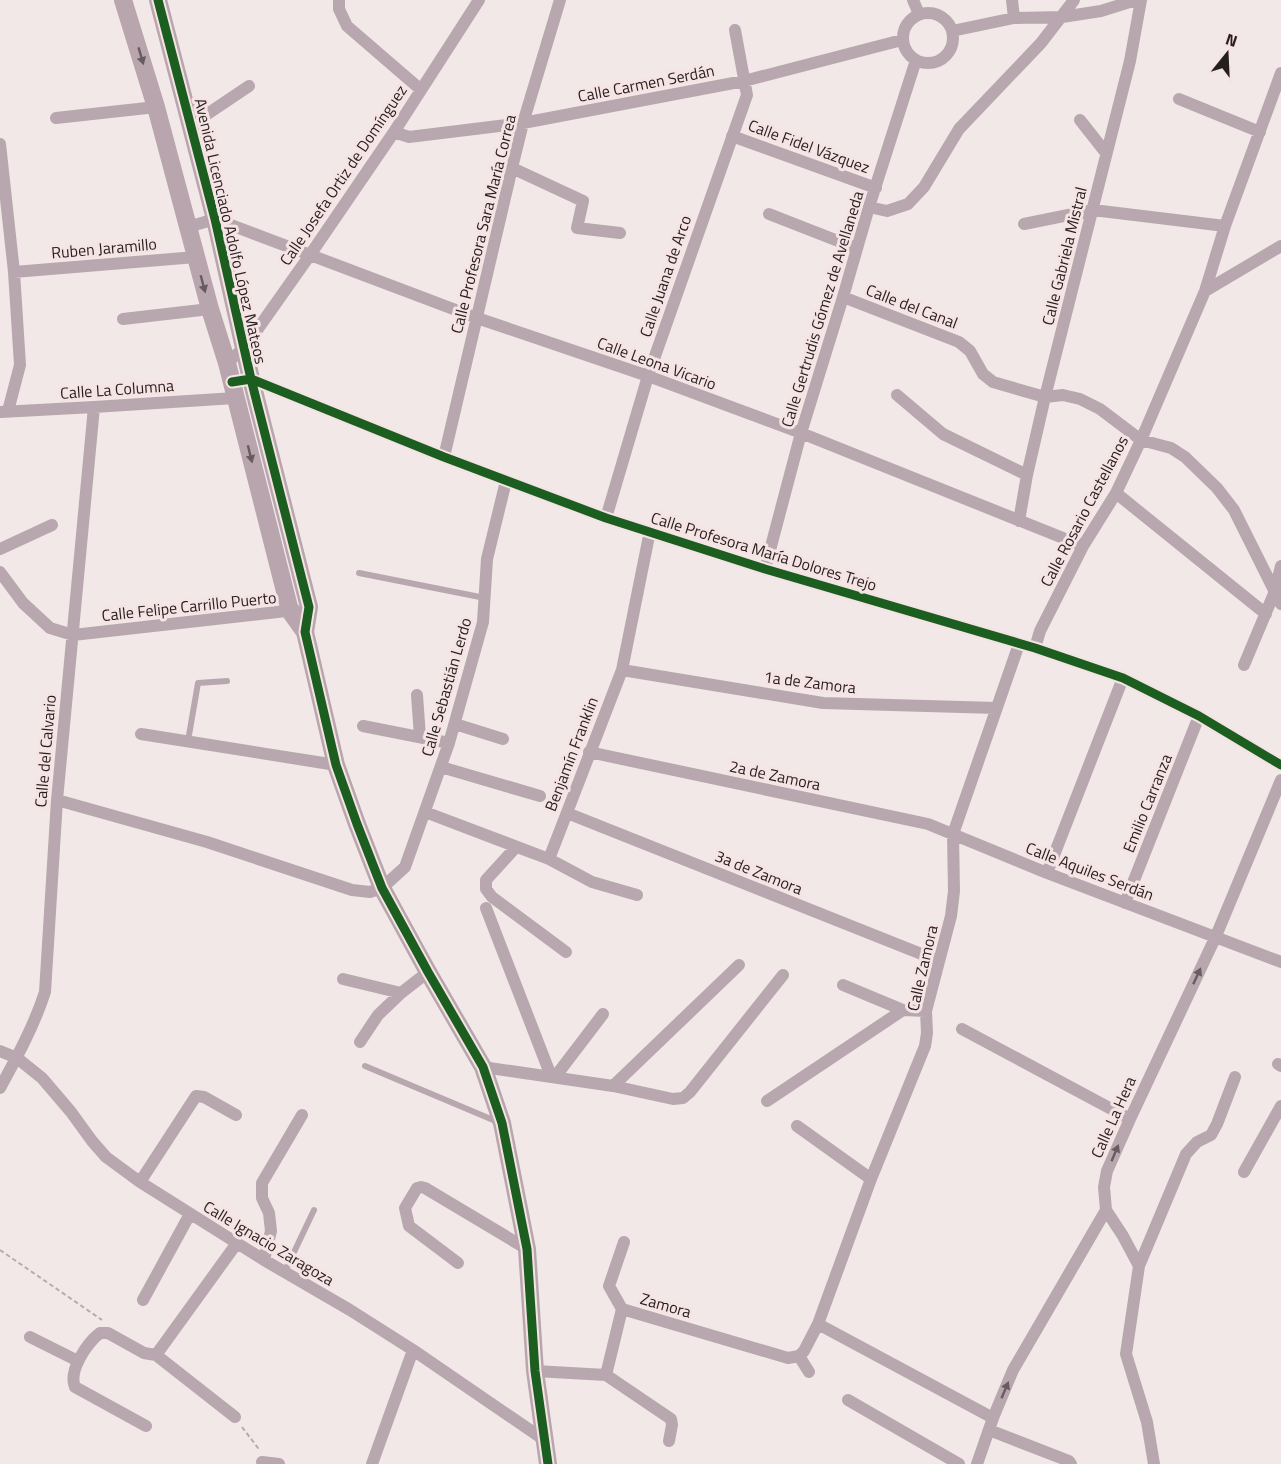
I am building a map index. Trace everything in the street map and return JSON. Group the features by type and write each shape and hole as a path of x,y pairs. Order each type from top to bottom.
{"street":[{"name":"Avenida Licenciado Adolfo López Mateos","path":"123,0 156,107 210,309 227,363 290,611 305,632"},
{"path":"339,0 339,9 347,26 420,89"},
{"name":"Calle Josefa Ortiz de Domínguez","path":"227,363 245,347 310,255 394,132 478,0"},
{"name":"Calle Profesora Sara María Correa","path":"444,457 523,123 560,0"},
{"path":"913,0 919,14"},
{"path":"1012,0 1014,18"},
{"path":"869,207 887,210 908,204 924,188 959,129 1041,43 1074,0"},
{"path":"952,31 1014,18 1062,17 1101,11 1136,0"},
{"name":"Calle Gabriela Mistral","path":"1019,521 1027,474 1045,397 1130,61 1141,0"},
{"name":"Avenida Licenciado Adolfo López Mateos","path":"160,7 215,219 251,379 309,607 305,632 336,765 382,888 483,1067 502,1123 527,1249 535,1371 548,1464"},
{"path":"132,25 160,7"},
{"path":"927,12 943,17 952,31 953,39 947,54 933,62 924,63 916,60 904,48 902,40 906,24 919,14 927,12"},
{"name":"Calle Juana de Arco","path":"606,518 648,376 747,95 735,30"},
{"name":"Calle Carmen Serdán","path":"394,132 409,137 523,123 744,81 902,40"},
{"name":"Calle Gertrudis Gómez de Avellaneda","path":"765,569 801,433 856,248 916,60"},
{"name":"Calle Rosario Castellanos","path":"1035,648 1040,631 1083,546 1116,493 1205,291 1225,226 1281,73"},
{"path":"191,125 249,86"},
{"path":"1179,99 1260,132"},
{"path":"56,118 156,107"},
{"path":"1080,120 1106,153"},
{"name":"Calle Fidel Vázquez","path":"732,136 876,188"},
{"path":"0,144 14,273 20,365 4,412"},
{"path":"512,168 583,201 577,228 620,233"},
{"path":"1024,224 1093,210 1225,226"},
{"path":"769,214 856,248"},
{"path":"188,227 215,219"},
{"name":"Calle Leona Vicario","path":"215,219 477,318 648,376 801,433 1083,546"},
{"path":"1205,291 1281,246"},
{"name":"Ruben Jaramillo","path":"14,273 196,256"},
{"name":"Calle del Canal","path":"843,297 959,342 970,351 983,374 993,382 1045,397 1063,395 1080,399 1100,409 1141,440 1171,448 1185,457 1217,488 1234,510 1278,590 1281,604"},
{"path":"123,319 210,309"},
{"path":"234,390 251,379"},
{"name":"Calle Profesora María Dolores Trejo","path":"251,379 444,457 606,518 765,569 1035,648 1124,678 1199,716 1281,765"},
{"name":"Calle La Columna","path":"4,412 94,408 234,390"},
{"path":"897,395 942,434 1027,474"},
{"name":"Calle del Calvario","path":"0,1088 17,1058 45,992 57,800 94,408"},
{"name":"Calle Sebastián Lerdo","path":"382,888 405,867 449,743 483,621 487,558 506,481"},
{"path":"1116,493 1266,614"},
{"path":"0,549 52,525"},
{"name":"Benjamín Franklin","path":"549,859 622,669 650,531"},
{"path":"1244,664 1278,590 1281,566"},
{"path":"0,572 23,603 50,628 73,635"},
{"name":"Calle Felipe Carrillo Puerto","path":"73,635 309,607"},
{"name":"Calle Zamora","path":"799,1356 818,1324 871,1179 925,1046 926,1011 951,916 954,891 953,834 1019,644"},
{"name":"1a de Zamora","path":"622,669 822,703 996,708"},
{"path":"1047,873 1124,678"},
{"path":"417,695 420,737"},
{"name":"Emilio Carranza","path":"1125,903 1199,716"},
{"path":"454,724 503,739"},
{"path":"363,726 449,743"},
{"path":"141,734 336,765"},
{"name":"2a de Zamora","path":"589,752 928,824 953,834"},
{"path":"441,767 540,796"},
{"name":"Calle La Hera","path":"1106,1210 1104,1187 1107,1172 1216,936 1281,780"},
{"path":"57,800 207,842 352,890 370,892 382,888"},
{"path":"425,812 549,859 592,882 637,896"},
{"name":"3a de Zamora","path":"567,813 939,961"},
{"name":"Calle Aquiles Serdán","path":"953,834 1047,873 1281,962"},
{"path":"516,847 486,880 486,889 492,897 566,952"},
{"path":"486,908 553,1077"},
{"path":"613,1086 740,965"},
{"path":"360,1042 378,1015 428,972"},
{"path":"483,1067 683,1098 783,975"},
{"path":"343,979 401,993"},
{"path":"843,985 903,1010 926,1011"},
{"path":"767,1101 903,1010"},
{"path":"553,1077 603,1014"},
{"path":"963,1029 1130,1119"},
{"name":"Calle Ignacio Zaragoza","path":"0,1051 17,1058 42,1078 106,1157 140,1182 264,1260 350,1310 543,1439"},
{"path":"1154,1464 1146,1422 1126,1354 1139,1266 1186,1154 1197,1142 1211,1135 1235,1077"},
{"path":"140,1182 196,1096 204,1097 236,1115"},
{"path":"1244,1172 1281,1106"},
{"path":"264,1260 271,1231 269,1213 262,1198 262,1183 302,1115"},
{"path":"797,1126 871,1179"},
{"path":"458,1263 409,1226 405,1208 417,1188 425,1188 527,1249"},
{"path":"977,1464 1013,1370 1106,1210 1139,1266"},
{"path":"143,1300 190,1214"},
{"path":"622,1310 609,1286 624,1242"},
{"path":"156,1355 237,1243"},
{"name":"Zamora","path":"606,1375 622,1310 788,1358 799,1356"},
{"path":"818,1324 991,1424 1071,1464"},
{"path":"146,1426 75,1387 73,1382 78,1361 93,1338 103,1328 144,1353 156,1355 235,1417"},
{"path":"30,1337 78,1361"},
{"path":"372,1464 412,1350"},
{"path":"799,1356 810,1372"},
{"path":"535,1371 606,1375 671,1419 669,1442"},
{"path":"848,1400 959,1464"},
{"path":"262,1462 279,1464"}],"lane":[{"path":"359,573 485,598"},
{"path":"188,742 198,683 227,681"},
{"path":"365,1066 502,1123"},
{"path":"285,1271 314,1210"}],"path":[{"path":"0,1250 103,1328"},
{"path":"235,1417 258,1448 262,1462"}],"cycle path":[{"path":"158,0 215,219 251,379 309,607 305,632 336,765 382,888 483,1067 502,1123 527,1249 535,1371 548,1464"},
{"path":"232,382 251,379 444,457 606,518 765,569 1035,648 1123,678 1199,716 1281,765"}]}
